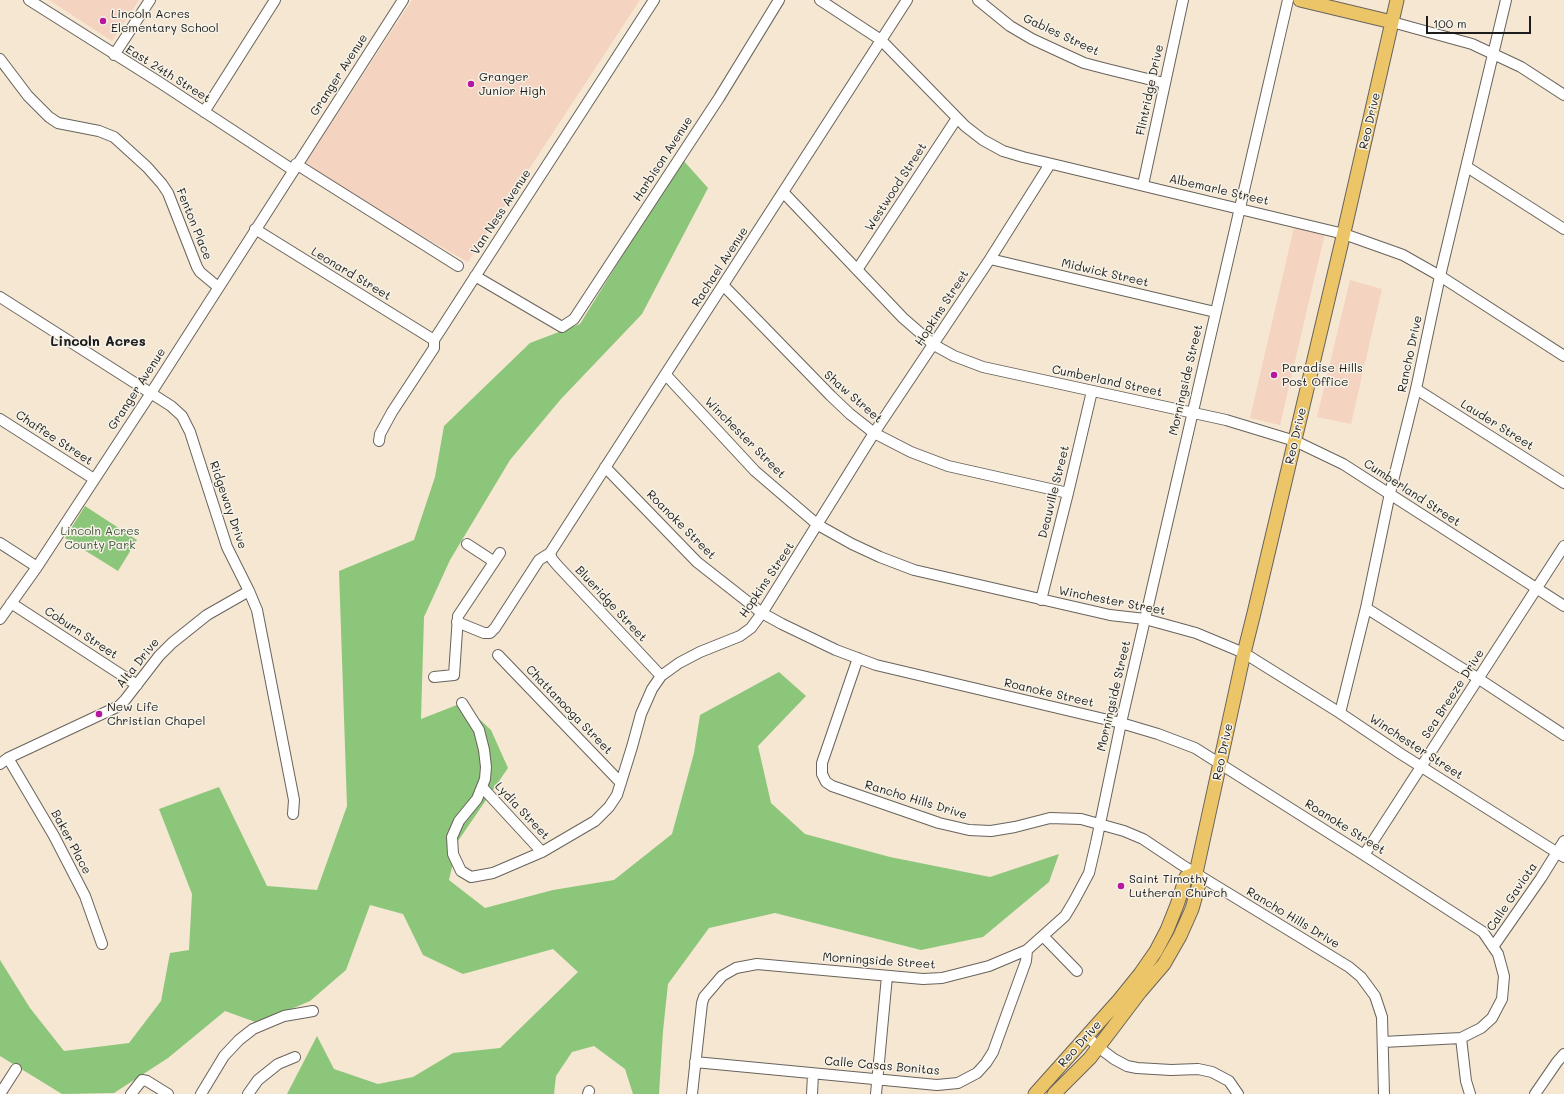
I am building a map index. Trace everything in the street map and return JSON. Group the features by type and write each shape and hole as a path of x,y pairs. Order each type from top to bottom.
{"main road":[{"path":"1300,0 1392,22"},
{"name":"Reo Drive","path":"1054,1094 1090,1058 1140,992 1164,964 1180,936 1192,910 1199,884 1196,873 1244,654 1296,441 1397,0"},
{"name":"Reo Drive","path":"1035,1094 1131,986 1148,963 1167,930 1186,877 1196,873"}],"street":[{"name":"East 24th Street","path":"29,0 204,112 458,266"},
{"path":"114,55 150,0"},
{"path":"204,112 275,0"},
{"name":"Granger Avenue","path":"0,619 37,566 150,393 403,0"},
{"name":"Van Ness Avenue","path":"379,441 380,434 392,412 434,348 434,340 654,0"},
{"name":"Harbison Avenue","path":"475,276 562,327 574,319 718,98 779,0"},
{"name":"Albemarle Street","path":"820,0 881,40 974,134 998,148 1022,157 1050,164 1241,208 1344,234 1403,254 1440,276 1564,356"},
{"name":"Rachael Avenue","path":"457,622 484,633 490,633 495,628 539,560 552,550 907,0"},
{"name":"Gables Street","path":"978,0 1010,26 1032,39 1052,48 1099,67 1164,83"},
{"name":"Flintridge Drive","path":"1142,185 1183,0"},
{"name":"Morningside Street","path":"692,1094 702,1003 704,997 722,976 736,968 757,964 923,980 942,978 990,966 1027,950 1065,916 1074,901 1089,873 1121,723 1288,0"},
{"name":"Rancho Drive","path":"1340,713 1366,608 1390,493 1416,389 1440,276 1506,0"},
{"path":"1392,22 1472,44 1521,67 1564,95"},
{"name":"Fenton Place","path":"0,60 28,96 49,117 58,123 99,131 114,137 146,167 162,184 168,193 197,267 200,272 218,287"},
{"name":"Westwood Street","path":"857,270 957,118"},
{"name":"Hopkins Street","path":"462,703 479,730 486,767 485,779 477,800 456,826 452,837 453,854 461,871 471,877 493,873 542,852 595,821 613,801 621,783 641,714 652,689 661,676 686,659 740,636 751,628 818,525 874,433 934,345 1050,164"},
{"path":"1467,167 1564,229"},
{"name":"Cumberland Street","path":"783,192 903,318 934,345 954,356 983,367 1233,422 1296,441 1343,464 1564,606"},
{"name":"Leonard Street","path":"255,229 434,340"},
{"name":"Midwick Street","path":"990,259 1215,312"},
{"name":"Shaw Street","path":"723,285 830,396 874,433 912,452 948,466 1068,493"},
{"name":"Ridgeway Drive","path":"0,297 171,406 182,416 190,432 227,547 257,610 267,668 294,800 293,814"},
{"name":"Winchester Street","path":"666,375 755,471 818,525 862,549 914,570 1110,615 1145,619 1196,633 1244,654 1340,713 1560,855"},
{"name":"Lauder Street","path":"1416,389 1564,483"},
{"name":"Deauville Street","path":"1041,600 1092,391"},
{"name":"Chaffee Street","path":"0,419 94,479"},
{"name":"Roanoke Street","path":"605,467 697,562 762,613 836,650 893,669 1121,723 1158,734 1195,748 1483,932 1493,947"},
{"path":"0,544 37,566"},
{"path":"434,677 454,675 458,616 496,557 467,544"},
{"name":"Sea Breeze Drive","path":"1364,855 1564,546"},
{"name":"Blueridge Street","path":"552,550 552,559 557,565 661,676"},
{"name":"Alta Drive","path":"4,761 115,708 125,700 159,656 172,643 207,615 249,591"},
{"name":"Coburn Street","path":"11,603 137,686"},
{"path":"1366,608 1479,679 1564,735"},
{"name":"Chattanooga Street","path":"498,655 621,783"},
{"name":"Rancho Hills Drive","path":"858,658 823,759 822,774 826,782 832,786 939,823 969,830 991,831 1015,827 1050,818 1082,819 1124,831 1143,839 1355,972 1366,983 1378,1003 1382,1017 1384,1094"},
{"name":"Baker Place","path":"4,761 54,836 85,896 102,944"},
{"name":"Lydia Street","path":"482,787 542,852"},
{"name":"Calle Gaviota","path":"1383,1042 1461,1038 1475,1032 1487,1024 1496,1012 1502,999 1504,976 1501,961 1493,947 1541,878 1560,855 1564,841"},
{"path":"1043,936 1077,971"},
{"name":"Calle Casas Bonitas","path":"695,1062 937,1085 951,1084 965,1080 982,1068 993,1052 1026,961 1027,950"},
{"path":"876,1094 887,976"},
{"path":"201,1094 224,1056 239,1040 253,1029 284,1016 313,1011"},
{"path":"1087,1036 1098,1047 1114,1059 1127,1066 1171,1070 1198,1069 1212,1072 1229,1081 1238,1094"},
{"path":"1461,1038 1466,1081 1470,1094"},
{"path":"1535,1094 1564,1054"},
{"path":"248,1094 258,1080 278,1064 295,1057"},
{"path":"0,1094 16,1069"},
{"path":"812,1094 813,1074"},
{"path":"131,1094 142,1080 147,1081 168,1094"}],"shaded area":[{"name":"Lincoln Acres Elementary School","path":"49,0 139,0 112,41"},
{"name":"Granger Junior High","path":"412,0 640,0 468,262 302,168"},
{"path":"1294,227 1325,233 1280,425 1250,418"},
{"path":"1350,280 1382,289 1351,424 1317,417"}],"green space":[{"path":"682,159 708,188 642,314 561,399 510,460 450,560 424,617 421,719 462,703 491,730 508,768 458,841 449,880 485,908 553,890 614,880 672,834 694,753 700,715 779,672 806,696 758,746 771,803 805,834 890,857 990,877 1059,854 1049,882 983,937 921,950 775,913 709,928 668,984 659,1094 633,1094 625,1069 594,1046 572,1052 556,1076 554,1094 287,1094 317,1036 334,1069 378,1084 413,1077 453,1053 500,1048 578,972 553,949 463,974 423,955 403,914 370,905 346,970 310,1001 258,1023 225,1011 168,1058 114,1093 62,1094 0,1056 0,960 30,1008 64,1051 129,1043 161,1001 170,953 189,950 192,894 159,809 219,787 267,886 317,890 347,806 339,571 414,540 435,477 444,426 530,343 580,324"},
{"name":"Lincoln Acres County Park","path":"85,506 137,540 118,571 65,538"}],"place":[{"name":"Lincoln Acres Elementary School","path":"103,21"},
{"name":"Granger Junior High","path":"471,84"},
{"name":"Paradise Hills Post Office","path":"1274,375"},
{"name":"New Life Christian Chapel","path":"99,714"},
{"name":"Saint Timothy Lutheran Church","path":"1121,886"}],"district":[{"name":"Lincoln Acres","path":"98,342"}]}
